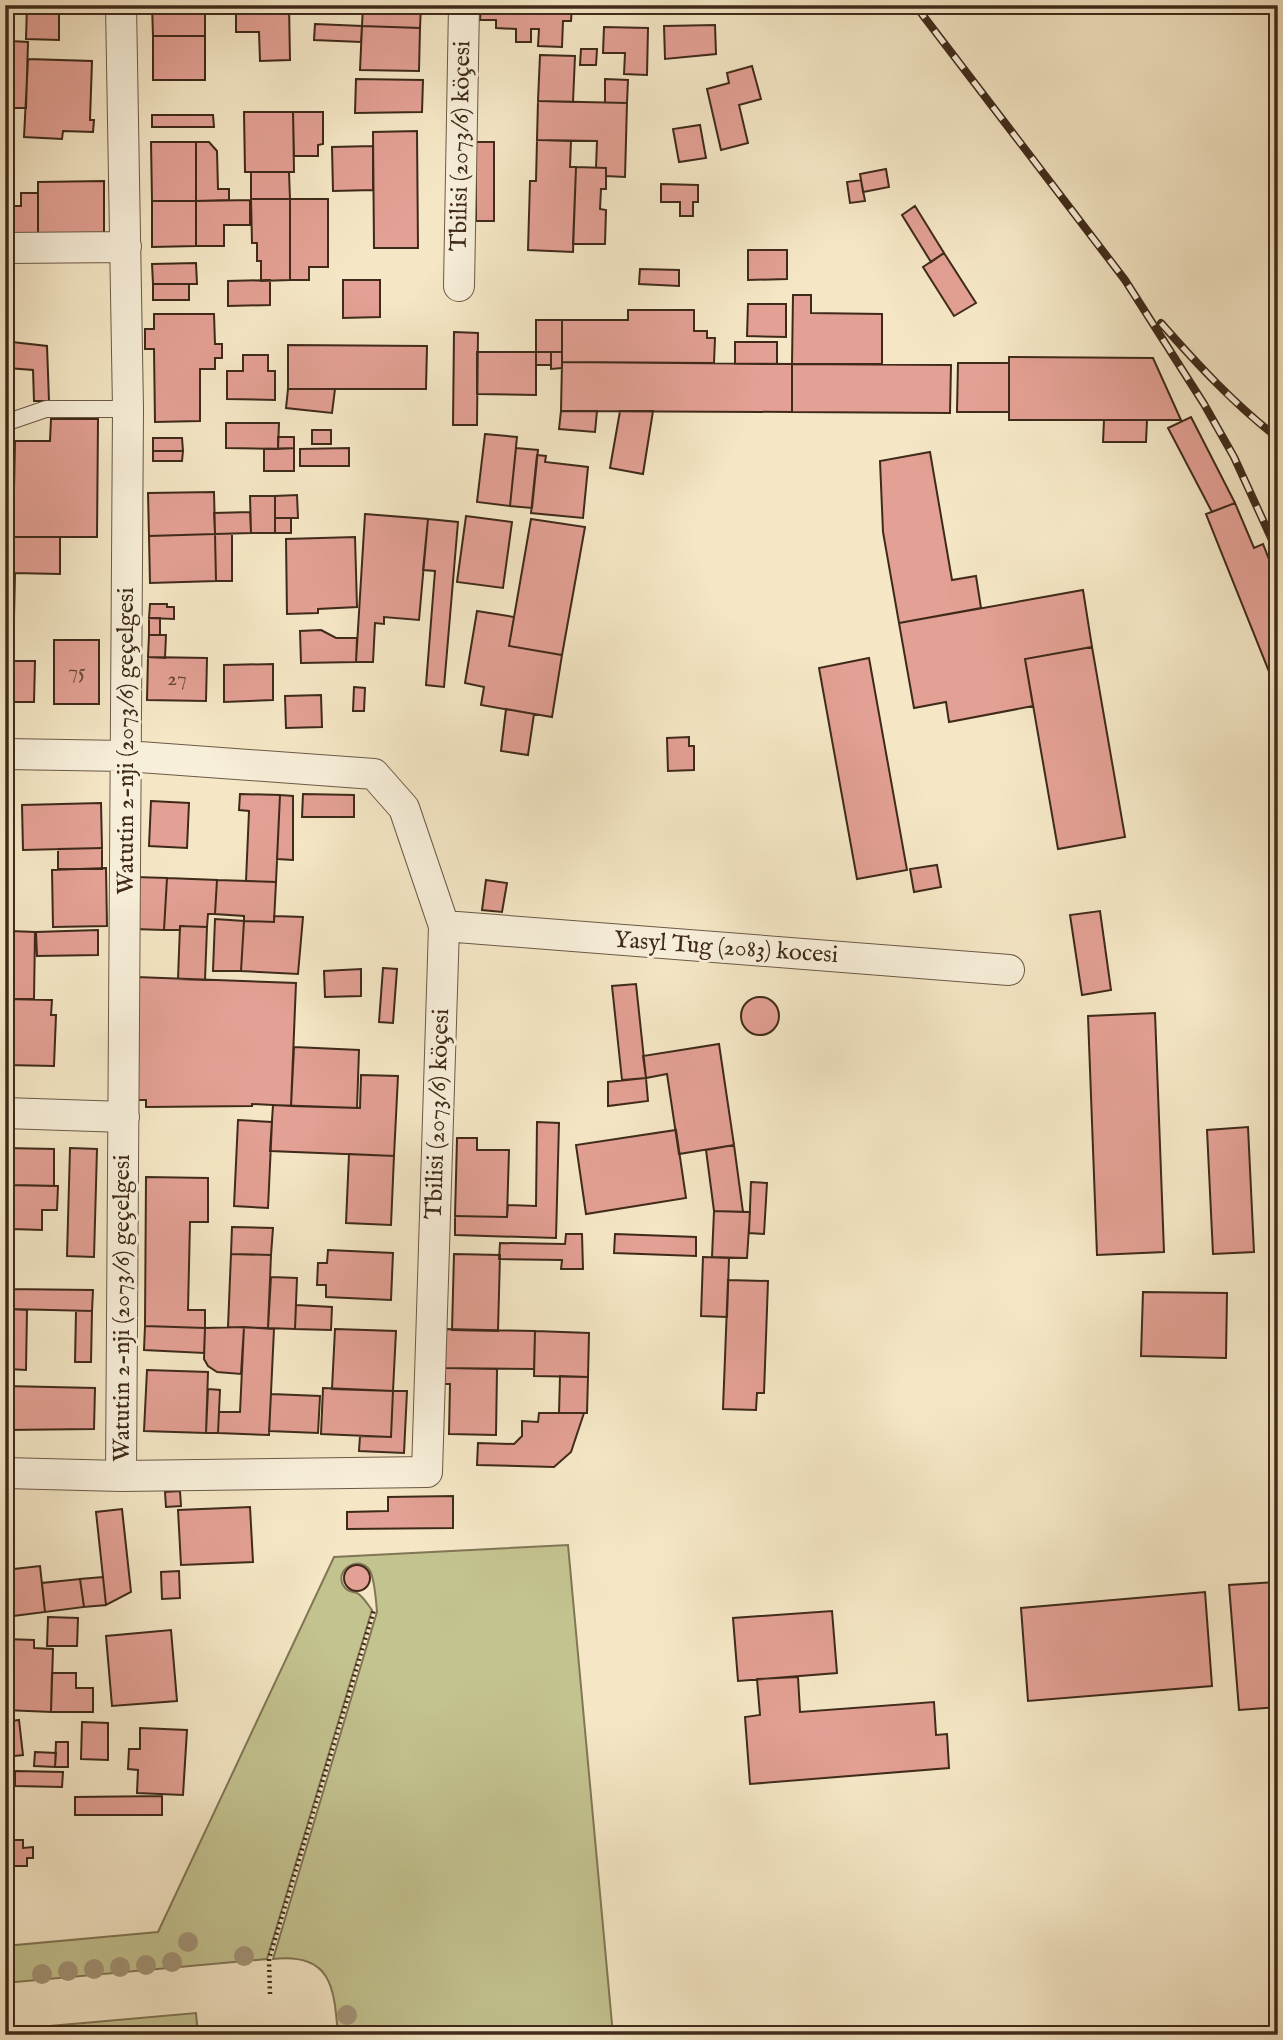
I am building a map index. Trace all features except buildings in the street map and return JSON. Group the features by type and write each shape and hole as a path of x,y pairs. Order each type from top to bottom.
{"street":[{"name":"Watutin 2-nji (2073/6) geçelgesi","path":"121,5 128,409 121,1476"},
{"name":"Tbilisi (2073/6) köçesi","path":"459,286 464,5"},
{"path":"5,248 126,247"},
{"path":"5,754 125,756"},
{"name":"Tbilisi (2073/6) köçesi","path":"121,1476 427,1472 444,926 404,808 374,774 125,756"},
{"name":"Yasyl Tug (2083) kocesi","path":"444,926 1009,970"},
{"path":"5,1113 124,1117"},
{"path":"5,1473 121,1476"}],"lane":[{"path":"5,424 46,409 128,409"}],"path":[{"path":"270,1994 270,1959 374,1610"}],"green space":[{"path":"568,1545 613,2035 338,2035 334,2002 326,1977 318,1968 307,1962 273,1959 377,1612 371,1573 362,1564 346,1568 341,1579 348,1590 359,1594 372,1610 267,1959 5,1983 5,1946 158,1932 334,1557"},
{"path":"196,2013 198,2035 5,2035 5,2030"}],"railway":[{"path":"915,5 1125,280 1204,404 1234,457 1278,553"},
{"path":"1161,323 1217,383 1278,438"}]}
